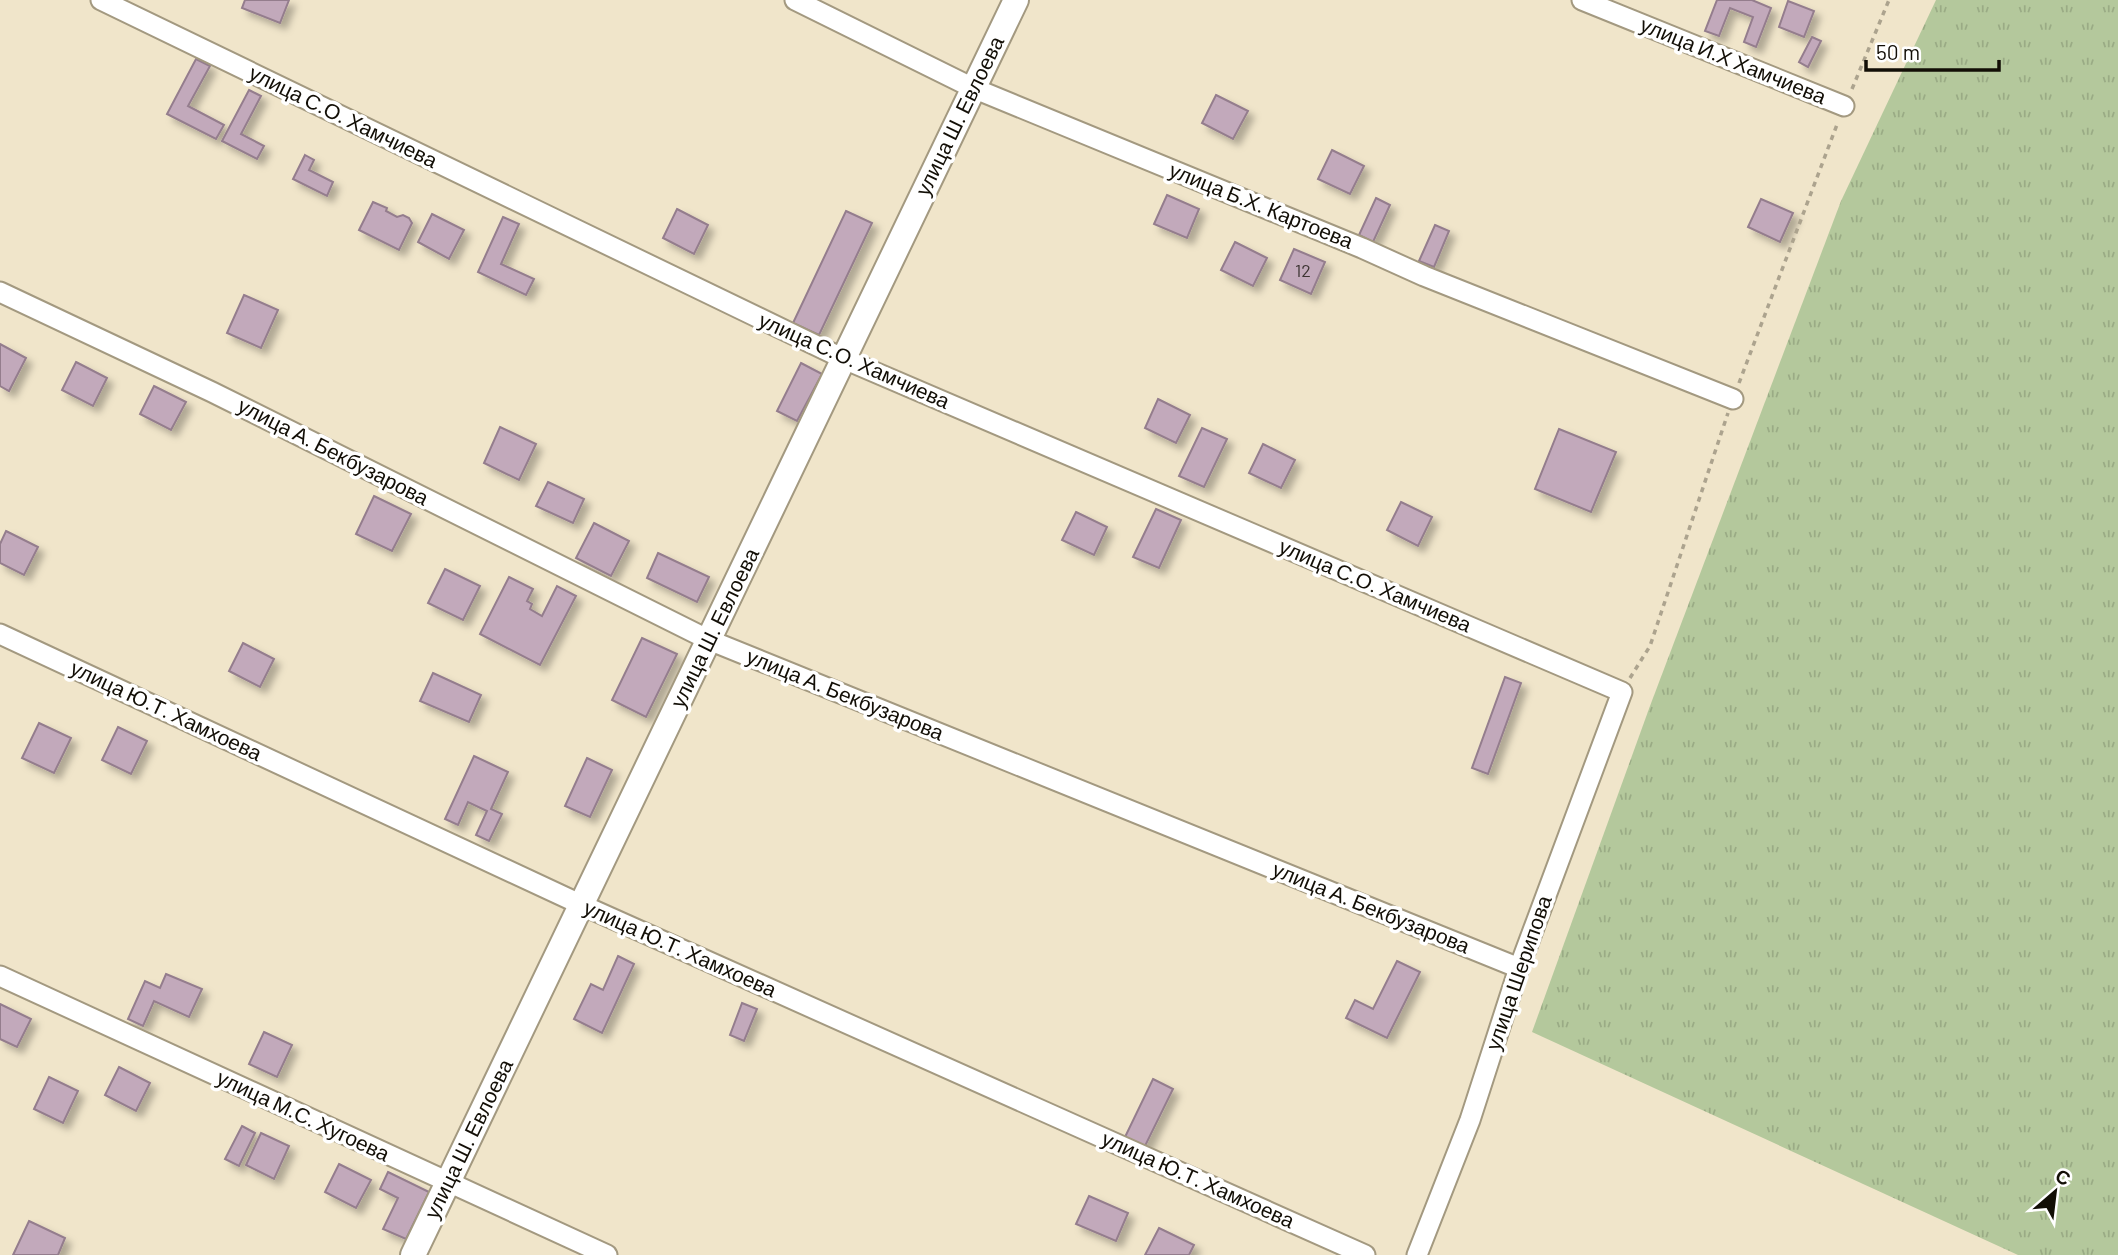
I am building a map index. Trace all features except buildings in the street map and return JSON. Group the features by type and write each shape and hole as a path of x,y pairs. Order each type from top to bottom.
{"street":[{"name":"улица С.О. Хамчиева","path":"101,0 844,359 1622,692"},
{"name":"улица Б.Х. Картоева","path":"795,0 973,88 1424,276 1733,399"},
{"name":"улица Ш. Евлоева","path":"413,1255 1016,0"},
{"name":"улица И.Х Хамчиева","path":"1582,0 1844,106"},
{"name":"улица А. Бекбузарова","path":"0,292 212,392 709,640 1519,968"},
{"name":"улица Ю.Т. Хамхоева","path":"0,634 582,905 1364,1255"},
{"name":"улица Шерипова","path":"1417,1255 1470,1119 1519,968 1622,692"},
{"name":"улица М.С. Хугоева","path":"0,976 607,1255"}],"path":[{"path":"1622,692 1650,646 1733,399 1844,106 1889,0"}],"green space":[{"path":"1936,0 2118,0 2118,1255 2018,1255 1532,1032 1650,706 1841,201"}]}
